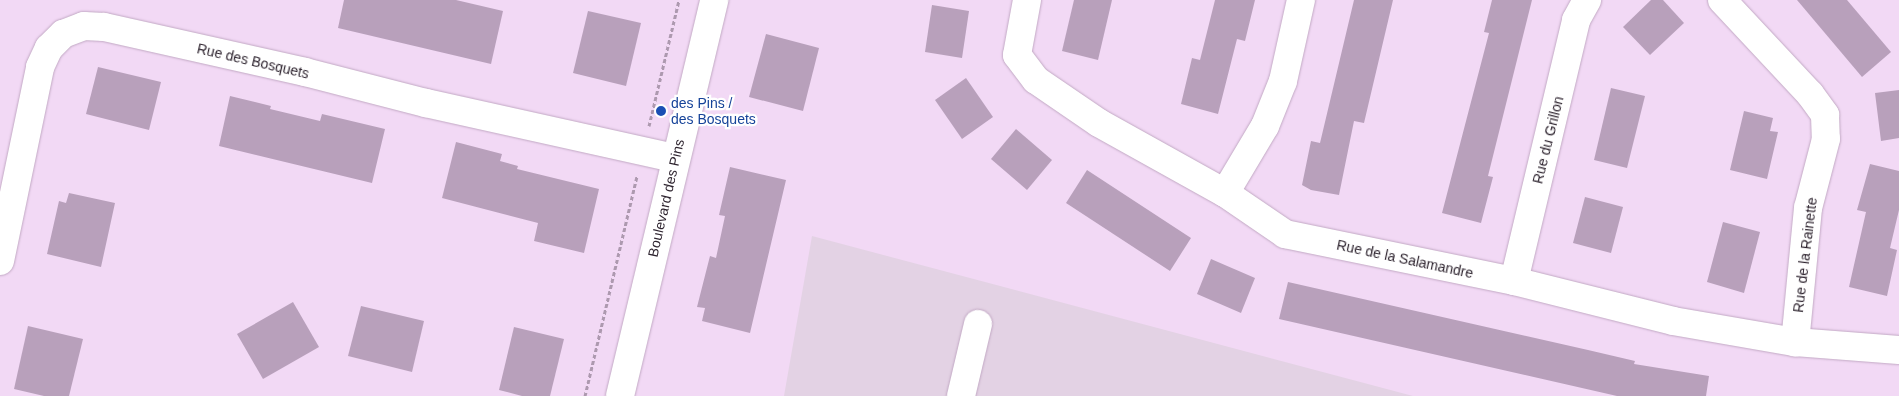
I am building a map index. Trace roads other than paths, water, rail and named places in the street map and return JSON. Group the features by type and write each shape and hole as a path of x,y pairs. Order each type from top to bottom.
{"street":[{"name":"Boulevard des Pins","path":"620,396 714,0"},
{"name":"Rue de la Salamandre","path":"1027,0 1017,55 1036,80 1099,123 1224,193 1285,234 1514,281 1673,321 1795,342 1899,350"},
{"path":"1224,193 1265,126 1283,81 1302,0"},
{"name":"Rue du Grillon","path":"1514,281 1576,20 1587,0"},
{"name":"Rue de la Rainette","path":"1722,0 1810,94 1825,115 1826,139 1808,208 1795,342"},
{"name":"Rue des Bosquets","path":"0,261 40,67 49,48 63,34 84,26 104,27 305,72 426,103 675,158"},
{"path":"962,396 978,324"}],"place":[{"name":"des Pins / des Bosquets","path":"661,111"}]}
